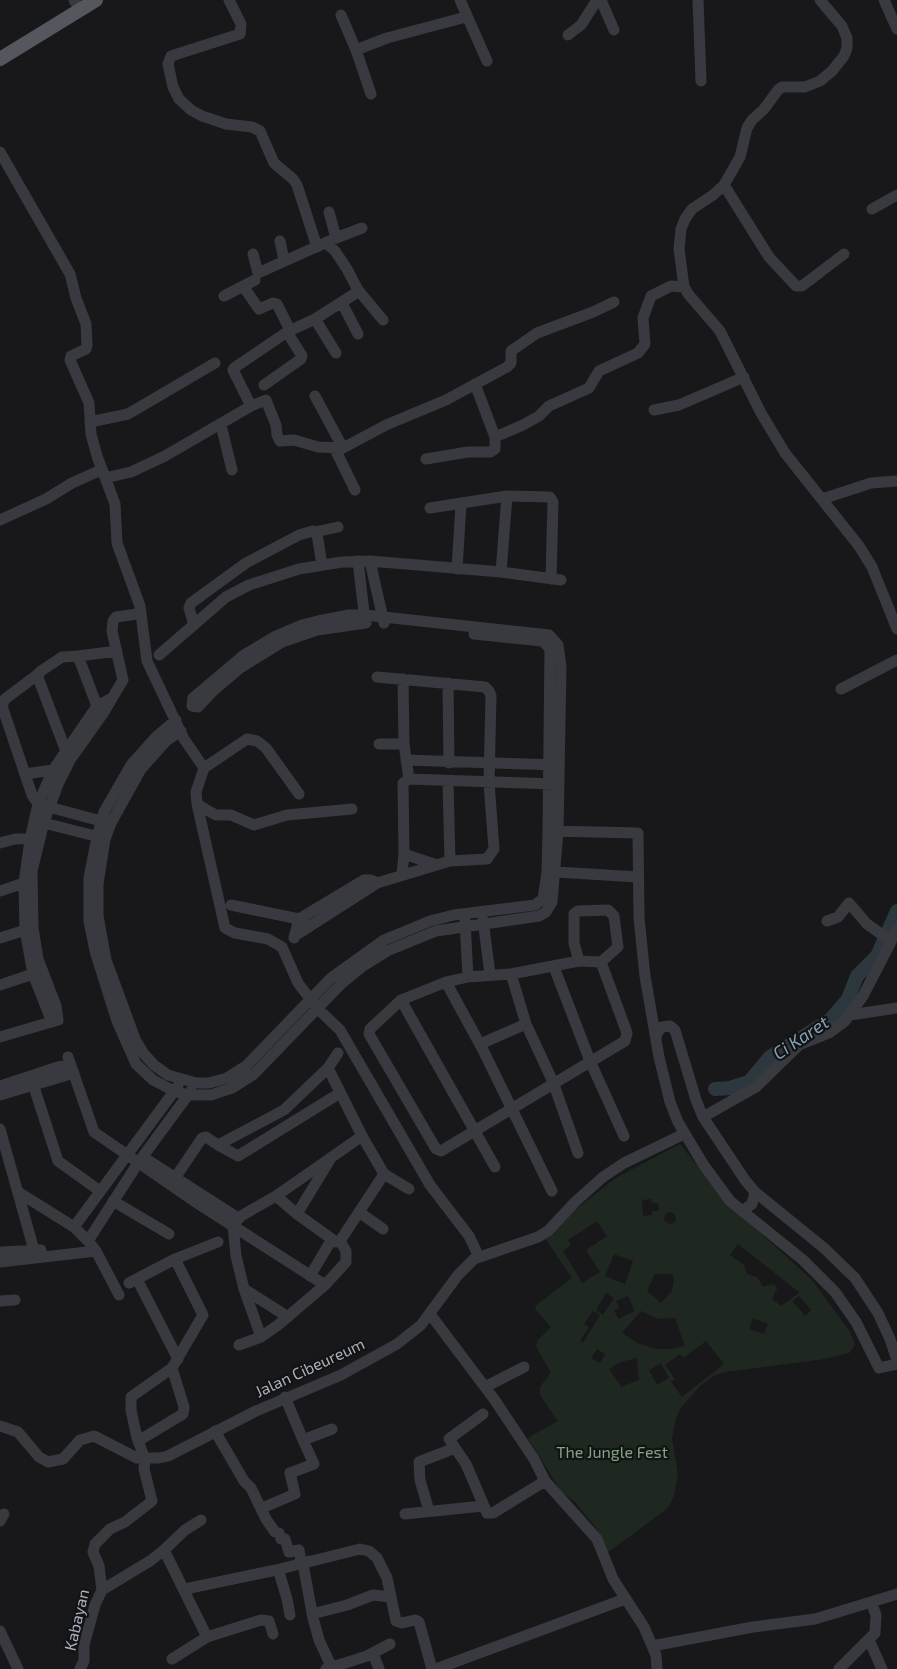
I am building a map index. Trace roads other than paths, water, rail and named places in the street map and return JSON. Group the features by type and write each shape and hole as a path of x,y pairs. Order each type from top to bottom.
{"main road":[{"path":"0,59 77,5 96,0"}],"street":[{"path":"229,0 241,24 240,34 171,56 168,64 172,87 179,99 190,110 226,124 252,127 260,132 274,164 293,179 297,185 322,244"},
{"path":"460,0 487,61"},
{"path":"568,36 580,25 599,0 614,30"},
{"path":"698,0 701,82"},
{"path":"820,0 842,26 847,38 847,48 844,56 832,71 820,81 805,87 782,87 778,90 749,124 740,157 724,184 713,196 692,209 683,224 679,249 684,287 720,331 773,435 866,557 897,629"},
{"path":"884,0 897,29"},
{"path":"341,15 356,50 371,94"},
{"path":"356,50 380,40 466,17"},
{"path":"0,152 70,274 76,298 86,324 87,347 71,356 70,360 89,403 90,422 103,474 115,504 117,542 140,606 144,649 150,670 175,728 204,768"},
{"path":"724,184 769,257 796,286 802,286 844,254"},
{"path":"291,186 322,244 335,251 358,290 383,320"},
{"path":"872,209 897,195"},
{"path":"322,244 329,212"},
{"path":"253,254 258,273 284,260 362,228"},
{"path":"280,241 284,260"},
{"path":"224,296 255,280"},
{"path":"243,286 258,309 277,304 288,331 302,356 301,359 264,385"},
{"path":"495,437 531,421 549,406 589,388 600,371 638,353 645,344 643,318 651,296 671,286 684,287"},
{"path":"251,406 232,369 288,331 315,319 342,303 358,290"},
{"path":"0,520 46,499 72,483 151,463 221,425 251,406 266,400 280,441 294,440 339,449 386,425 437,404 509,365 511,351 537,332 593,312 614,302"},
{"path":"342,303 358,334"},
{"path":"315,319 336,353"},
{"path":"90,422 128,414 215,363"},
{"path":"654,410 679,405 744,377"},
{"path":"426,459 468,452 490,452 495,449 495,437 475,384"},
{"path":"316,396 355,490"},
{"path":"221,425 232,470"},
{"path":"822,499 871,483 897,482"},
{"path":"501,572 507,496"},
{"path":"159,655 235,591 276,575 322,565 370,561 501,572 556,580 552,499 547,496 507,496 430,508"},
{"path":"456,569 461,504"},
{"path":"194,625 189,608 191,603 272,548 298,535 338,527"},
{"path":"315,532 318,536 322,565"},
{"path":"358,561 365,619"},
{"path":"370,561 383,620"},
{"path":"52,1022 33,974 24,883 53,770 123,680 112,631 113,621 118,617 137,614"},
{"path":"101,838 98,916 106,960 135,1039 144,1054 154,1065 181,1080 196,1083 209,1083 227,1078 246,1066 313,1004 363,966 388,951 436,931 484,926 543,914 552,902 556,872 553,831 554,765 550,652 542,641 365,619 349,615 302,625 276,636 244,655 217,676 193,698 192,706 198,707 214,690 240,668 282,642 317,630 365,619"},
{"path":"106,822 43,806 32,795 2,706 6,699 54,661 66,656 117,651"},
{"path":"78,656 100,709"},
{"path":"841,689 897,660"},
{"path":"38,675 67,754 43,806"},
{"path":"299,919 294,937 366,880 377,883 450,861 481,860 492,854 494,849 489,783 491,696 489,692 485,687 377,677"},
{"path":"403,679 404,744 409,779"},
{"path":"448,683 448,763"},
{"path":"175,728 131,765 115,790 89,878 89,921 101,971 126,1045 136,1064 153,1080 174,1091 188,1095 211,1095 223,1092 245,1080 276,1053 331,978 384,940 430,920 535,905 542,901 553,831"},
{"path":"298,794 273,756 257,741 250,739 244,739 204,768 199,777 196,792 197,804 224,928 268,938 281,946 292,970 313,1004 340,1030 430,1185 469,1236 479,1257"},
{"path":"379,744 404,744"},
{"path":"406,760 448,763 554,765"},
{"path":"25,774 53,770"},
{"path":"402,874 404,854 403,783 409,779 448,782 553,784"},
{"path":"448,782 450,861"},
{"path":"197,804 213,814 231,815 254,825 286,815 352,808"},
{"path":"39,821 101,838"},
{"path":"553,831 638,833 639,918 652,1015 670,1102 684,1134 722,1191 742,1211 803,1260 839,1297 856,1322 879,1368 897,1364"},
{"path":"0,843 35,838"},
{"path":"0,1037 58,1020 59,1016 29,929 35,838"},
{"path":"404,854 437,865"},
{"path":"556,872 638,877"},
{"path":"0,891 24,883"},
{"path":"827,921 838,917 849,903 867,924 887,939"},
{"path":"299,919 334,904"},
{"path":"230,905 299,919 309,927"},
{"path":"579,961 574,943 574,914 578,911 606,909 614,916 618,947 601,962 579,961 511,974 490,974 446,982 401,1000 370,1029 369,1034 436,1149 441,1151 626,1039 627,1033 601,962"},
{"path":"482,913 490,974"},
{"path":"464,915 468,977"},
{"path":"0,938 29,929"},
{"path":"703,1117 756,1087 795,1048 830,1033 850,1016 863,996 887,939 897,930"},
{"path":"554,967 590,1061 624,1136"},
{"path":"0,985 33,974"},
{"path":"511,974 526,1024 553,1082 578,1153"},
{"path":"446,982 480,1044 552,1191"},
{"path":"401,1000 495,1167"},
{"path":"850,1016 897,1008"},
{"path":"652,1015 665,1026 671,1027 677,1032 696,1100 703,1117 755,1192 824,1248 854,1278 878,1313 897,1360"},
{"path":"480,1044 526,1024"},
{"path":"656,1038 658,1031 665,1026"},
{"path":"218,1145 284,1110 328,1068 338,1054"},
{"path":"0,1095 33,1084 71,1065"},
{"path":"0,1086 58,1067 71,1065"},
{"path":"71,1065 94,1132 128,1151 236,1222"},
{"path":"328,1068 362,1136 384,1174 409,1189"},
{"path":"74,1227 181,1080"},
{"path":"92,1246 113,1201 140,1160 196,1083"},
{"path":"33,1084 58,1161 100,1191"},
{"path":"175,1178 203,1137 238,1156 290,1122 340,1093"},
{"path":"284,1110 290,1122"},
{"path":"0,1129 34,1250"},
{"name":"Jalan Cibeureum","path":"0,1426 18,1432 39,1456 48,1462 63,1459 80,1440 94,1436 127,1454 145,1459 168,1456 285,1397 363,1364 416,1330 458,1275 479,1257 538,1237 548,1231 575,1202 603,1177 624,1164 684,1134"},
{"path":"236,1222 362,1136"},
{"path":"297,1214 333,1155"},
{"path":"140,1160 175,1178 310,1276 326,1285"},
{"path":"310,1276 359,1212 384,1174"},
{"path":"18,1192 74,1227 92,1246 119,1295"},
{"path":"742,1211 754,1201 755,1192"},
{"path":"238,1345 261,1337 288,1317 326,1285 346,1262 346,1251 336,1240 297,1214 276,1196"},
{"path":"113,1201 169,1234"},
{"path":"359,1212 383,1229"},
{"path":"775,1236 773,1229 775,1223 781,1219 788,1219"},
{"path":"236,1222 236,1256 244,1289 261,1337"},
{"path":"138,1441 183,1414 184,1407 175,1364 133,1281 174,1259 218,1242"},
{"path":"0,1252 92,1246"},
{"path":"0,1262 92,1246"},
{"path":"145,1459 138,1441 131,1410 131,1397 175,1364 203,1314 174,1259"},
{"path":"244,1289 288,1317"},
{"path":"0,1301 16,1300"},
{"path":"430,1314 524,1443 546,1481 596,1539 607,1566 625,1599 644,1627 652,1646 657,1669"},
{"path":"485,1387 524,1367"},
{"path":"262,1508 294,1494 290,1473 314,1464 285,1397"},
{"path":"482,1414 448,1439 466,1464 487,1513 493,1513 546,1481"},
{"path":"303,1440 332,1429"},
{"path":"215,1431 262,1508 266,1519 275,1532 279,1533 281,1539 286,1539 289,1552 299,1550 301,1563 360,1550 369,1551 377,1558 387,1578 396,1621 402,1623 416,1620 419,1622 432,1669"},
{"path":"429,1510 420,1480 419,1462 455,1448"},
{"name":"Kabayan","path":"79,1669 84,1661 84,1645 94,1605 102,1590 99,1566 93,1552 95,1544 110,1529 125,1522 152,1501 144,1469 145,1459"},
{"path":"405,1514 429,1510 483,1506"},
{"path":"102,1590 150,1561 186,1530 201,1520"},
{"path":"164,1550 207,1636"},
{"path":"185,1589 329,1557"},
{"path":"304,1564 312,1614 329,1669 373,1653 390,1644"},
{"path":"276,1570 279,1572 288,1599 290,1615"},
{"path":"652,1646 753,1627 815,1619 897,1594"},
{"path":"312,1614 373,1595 392,1597"},
{"path":"436,1669 625,1599"},
{"path":"839,1669 869,1640 877,1628 871,1602"},
{"path":"172,1659 207,1636 264,1619 268,1621 273,1634"},
{"path":"0,1631 18,1669"},
{"path":"869,1640 882,1669"},
{"path":"373,1653 379,1669"}],"waterway":[{"name":"Ci Karet","path":"715,1089 730,1088 749,1082 770,1057 830,1020 848,999 857,976 877,956 897,911"}],"park label":[{"name":"The Jungle Fest","path":"612,1453"}]}
